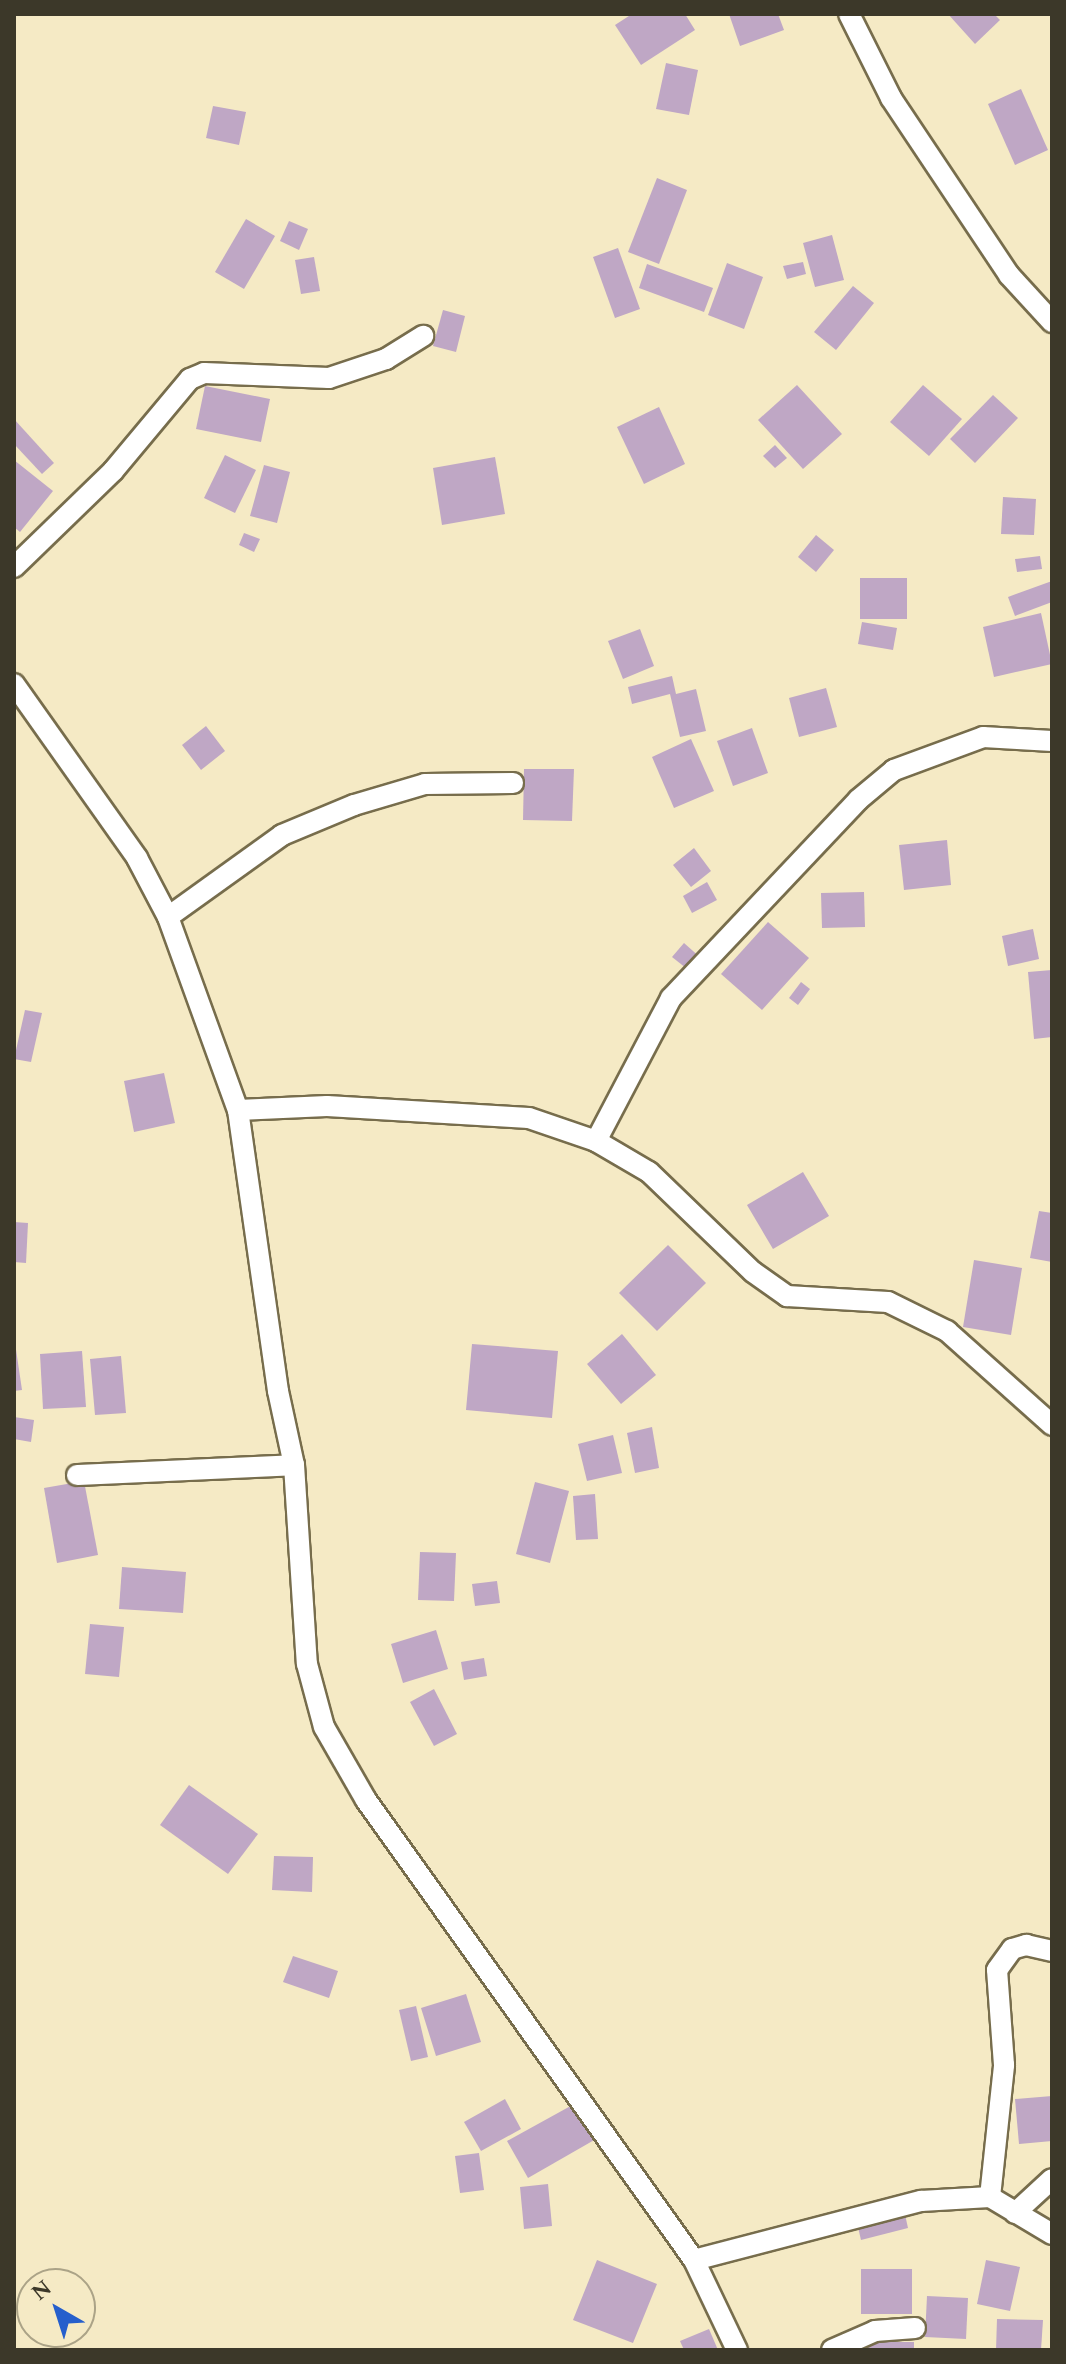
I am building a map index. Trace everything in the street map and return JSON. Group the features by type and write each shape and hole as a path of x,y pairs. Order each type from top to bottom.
{"street":[{"path":"849,14 891,98 1009,275 1052,322"},
{"path":"14,567 122,461 190,379 204,373 329,378 386,359 423,336"},
{"path":"14,684 137,858 168,917 238,1110 278,1391 294,1465 307,1664 324,1727 366,1800 694,2260 737,2350"},
{"path":"596,1141 671,998 858,800 894,770 983,737 1052,741"},
{"path":"168,917 282,835 354,805 425,784 513,783"},
{"path":"238,1110 327,1106 529,1118 596,1141 649,1172 753,1272 787,1296 888,1302 947,1331 1052,1425"},
{"path":"77,1475 294,1465"},
{"path":"990,2197 1004,2065 997,1970 1012,1949 1026,1945 1052,1951"},
{"path":"1015,2213 1052,2179"},
{"path":"694,2260 921,2201 990,2197 1052,2234"},
{"path":"832,2350 875,2331 915,2328"}],"building":[{"path":"632,14 685,14 695,30 641,65 615,25"},
{"path":"729,14 778,14 784,30 740,46"},
{"path":"948,14 994,14 1000,20 975,44"},
{"path":"666,63 698,70 689,115 656,109"},
{"path":"1021,89 1048,150 1015,165 988,104"},
{"path":"213,106 246,112 239,145 206,138"},
{"path":"657,178 687,190 659,264 628,252"},
{"path":"246,219 275,236 244,289 215,272"},
{"path":"289,221 308,229 299,250 280,241"},
{"path":"832,235 844,280 815,287 803,243"},
{"path":"618,248 640,309 615,318 593,257"},
{"path":"314,257 320,291 301,294 295,260"},
{"path":"803,262 806,274 787,279 783,266"},
{"path":"727,263 763,277 744,329 708,315"},
{"path":"647,264 713,288 704,312 639,288"},
{"path":"853,286 874,303 836,350 814,332"},
{"path":"443,310 465,316 456,352 433,346"},
{"path":"797,385 842,434 803,469 758,420"},
{"path":"923,385 962,419 929,456 890,422"},
{"path":"205,386 270,399 261,442 196,429"},
{"path":"993,395 1018,418 975,463 950,439"},
{"path":"659,407 685,464 644,484 617,427"},
{"path":"14,419 54,463 42,474 14,444"},
{"path":"775,445 787,458 775,468 763,456"},
{"path":"225,455 256,470 235,513 204,498"},
{"path":"495,457 505,514 442,525 433,468"},
{"path":"14,460 53,491 20,532 14,527"},
{"path":"264,465 290,472 277,523 250,516"},
{"path":"1003,497 1036,499 1034,535 1001,534"},
{"path":"244,533 260,539 254,552 239,545"},
{"path":"816,535 834,550 816,572 798,557"},
{"path":"1040,556 1042,569 1017,572 1015,559"},
{"path":"860,578 907,578 907,619 860,619"},
{"path":"1052,581 1052,602 1015,616 1008,597"},
{"path":"1041,613 1052,664 994,677 983,627"},
{"path":"862,622 897,628 893,650 858,644"},
{"path":"640,629 654,666 623,679 608,641"},
{"path":"672,676 676,694 696,689 706,731 680,737 670,694 632,704 628,687"},
{"path":"826,688 837,727 799,737 789,698"},
{"path":"206,726 225,751 201,770 182,745"},
{"path":"752,728 768,773 733,786 717,741"},
{"path":"691,739 714,791 674,808 652,757"},
{"path":"524,769 574,769 572,821 523,820"},
{"path":"947,840 951,885 904,890 899,845"},
{"path":"694,848 711,871 691,887 673,865"},
{"path":"707,882 717,900 692,913 683,896"},
{"path":"864,892 865,927 822,928 821,893"},
{"path":"768,922 809,958 762,1010 721,974"},
{"path":"1033,929 1039,959 1008,966 1002,936"},
{"path":"684,943 702,959 691,972 672,957"},
{"path":"1052,970 1052,1037 1034,1039 1028,972"},
{"path":"801,982 810,989 798,1005 789,998"},
{"path":"25,1010 42,1013 31,1062 14,1059"},
{"path":"164,1073 175,1123 134,1132 124,1081"},
{"path":"803,1172 829,1216 773,1249 747,1205"},
{"path":"1039,1211 1052,1213 1052,1262 1030,1258"},
{"path":"14,1222 28,1223 26,1263 14,1262"},
{"path":"668,1245 706,1283 657,1331 619,1293"},
{"path":"974,1260 1022,1268 1011,1335 963,1327"},
{"path":"622,1334 656,1375 621,1404 587,1364"},
{"path":"14,1336 22,1390 14,1391"},
{"path":"472,1344 558,1351 552,1418 466,1410"},
{"path":"82,1351 86,1407 43,1409 40,1354"},
{"path":"121,1356 126,1413 95,1415 90,1359"},
{"path":"14,1417 34,1420 31,1442 14,1439"},
{"path":"652,1427 659,1468 635,1473 627,1433"},
{"path":"613,1435 622,1473 587,1481 578,1444"},
{"path":"84,1481 98,1555 57,1563 44,1488"},
{"path":"535,1482 569,1491 550,1563 516,1554"},
{"path":"595,1494 598,1539 576,1540 573,1496"},
{"path":"420,1552 456,1553 454,1601 418,1600"},
{"path":"122,1567 186,1572 183,1613 119,1609"},
{"path":"497,1581 500,1603 475,1606 472,1584"},
{"path":"90,1624 124,1627 119,1677 85,1674"},
{"path":"436,1630 448,1669 403,1683 391,1644"},
{"path":"484,1658 487,1676 464,1680 461,1662"},
{"path":"434,1689 457,1734 434,1746 410,1702"},
{"path":"189,1785 258,1834 228,1874 160,1825"},
{"path":"274,1856 313,1857 312,1892 272,1890"},
{"path":"293,1956 338,1971 329,1998 283,1982"},
{"path":"466,1994 481,2042 436,2056 421,2008"},
{"path":"416,2006 428,2057 411,2061 399,2010"},
{"path":"1052,2096 1052,2141 1019,2144 1015,2099"},
{"path":"505,2099 521,2129 481,2151 464,2122"},
{"path":"576,2103 596,2139 528,2178 507,2141"},
{"path":"479,2153 484,2190 460,2193 455,2156"},
{"path":"548,2184 552,2226 524,2229 520,2187"},
{"path":"904,2210 908,2228 861,2240 857,2223"},
{"path":"597,2260 657,2284 633,2343 573,2320"},
{"path":"986,2260 1020,2267 1010,2311 977,2304"},
{"path":"861,2269 912,2269 912,2314 861,2314"},
{"path":"927,2296 968,2298 966,2339 925,2337"},
{"path":"997,2319 1043,2320 1041,2350 996,2350"},
{"path":"709,2329 718,2350 684,2350 680,2341"},
{"path":"868,2342 914,2342 914,2350 868,2350"}]}
